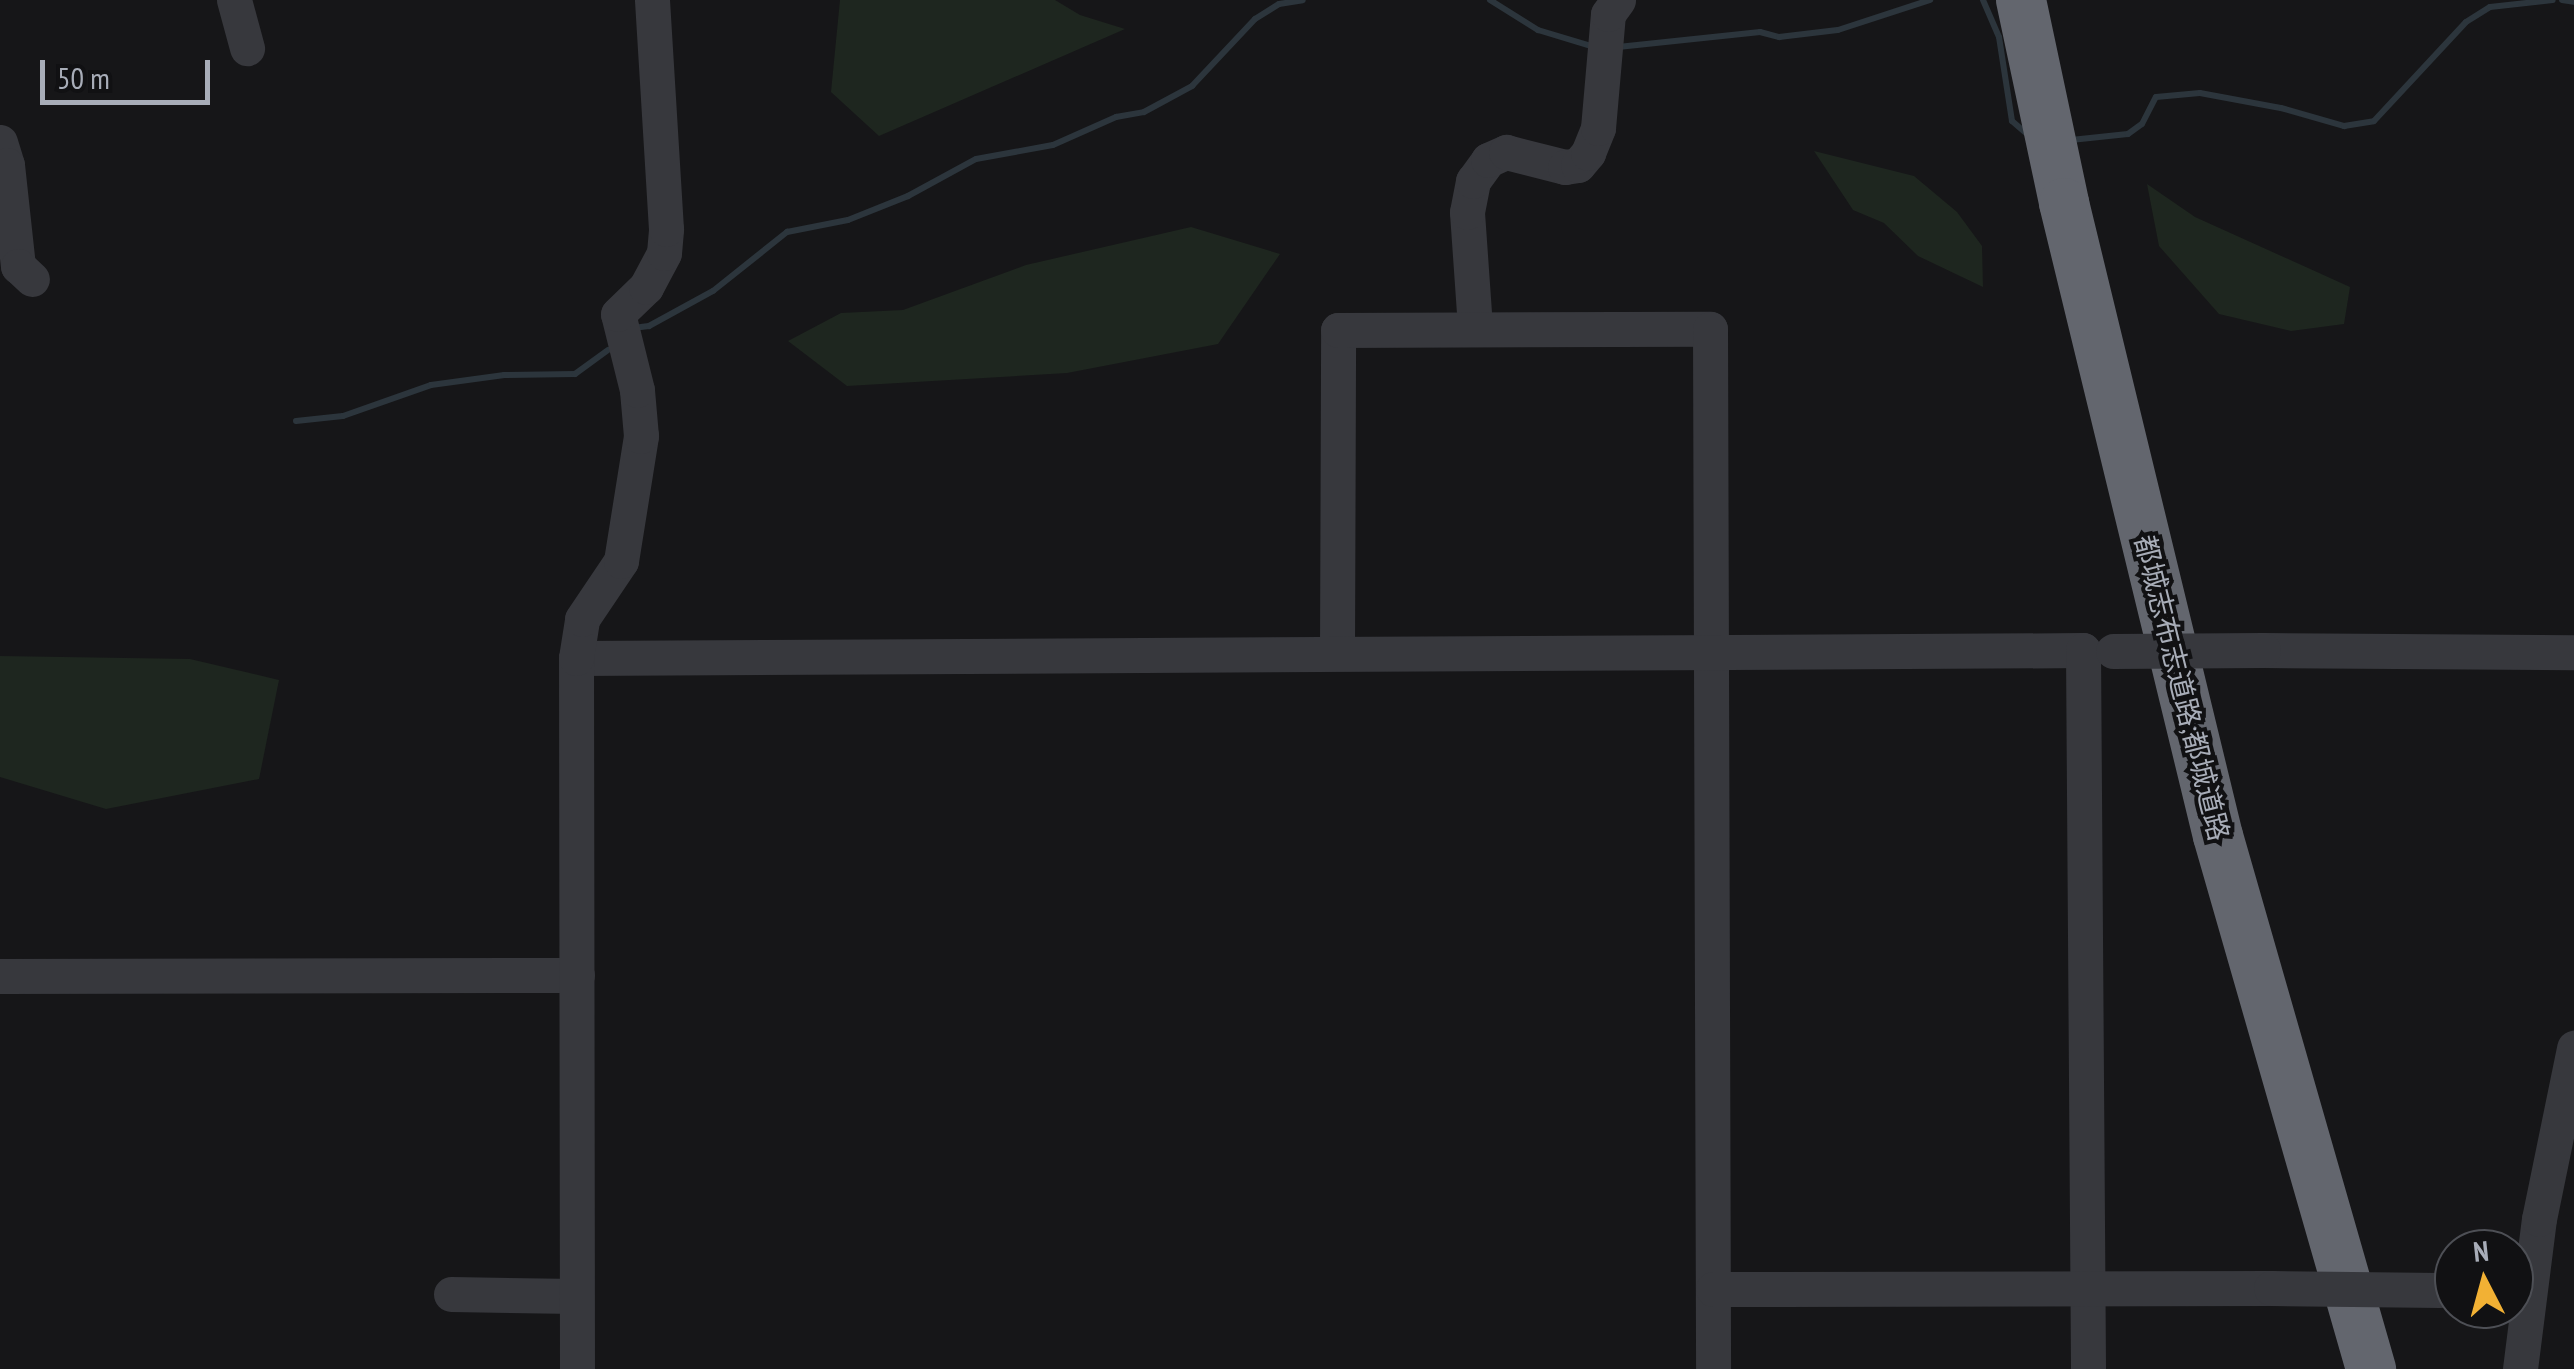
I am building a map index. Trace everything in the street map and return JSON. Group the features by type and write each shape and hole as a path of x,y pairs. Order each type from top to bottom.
{"highway":[{"name":"都城志布志道路;都城道路","path":"2021,0 2064,203 2218,836 2371,1369"}],"street":[{"path":"234,0 247,48"},
{"path":"576,1369 576,658 582,618 621,561 639,452 637,390 618,314 646,287 665,241 652,0"},
{"path":"1475,326 1467,212 1473,181 1488,160 1506,152 1565,166 1578,164 1588,153 1598,128 1608,14 1618,0"},
{"path":"0,142 8,165 18,266 32,279"},
{"path":"1337,652 1338,330 1475,326 1710,329 1712,1369"},
{"path":"576,658 1710,650 2574,652"},
{"path":"2088,1369 2098,651"},
{"path":"0,976 577,975"},
{"path":"2534,1233 2574,1048"},
{"path":"1713,1289 2434,1290"},
{"path":"451,1294 576,1296"},
{"path":"2520,1369 2521,1329"}],"shaded area":[{"path":"840,0 1055,0 1080,15 1125,29 879,136 831,92"},
{"path":"1814,151 1914,176 1957,212 1982,246 1983,287 1918,256 1884,223 1853,210"},
{"path":"2147,184 2195,217 2350,287 2344,324 2291,331 2219,314 2159,246"},
{"path":"1191,227 1280,254 1218,344 1067,373 847,386 788,341 841,313 903,310 1026,265"},
{"path":"0,656 190,659 279,680 259,779 106,809 0,777"}],"waterway":[{"path":"633,328 649,326 713,291 787,232 848,220 908,196 976,159 1053,145 1116,117 1144,112 1192,86 1255,19 1279,4 1303,0"},
{"path":"1490,0 1538,30 1591,46"},
{"path":"1618,47 1760,32 1779,37 1838,30 1930,0"},
{"path":"1983,0 1999,37 2012,121 2029,136"},
{"path":"2071,140 2128,134 2142,124 2156,97 2200,93 2281,108 2344,126 2374,121 2466,22 2490,7 2553,0"},
{"path":"2562,0 2574,2"},
{"path":"296,421 343,416 431,385 504,375 575,374 608,350"}]}
